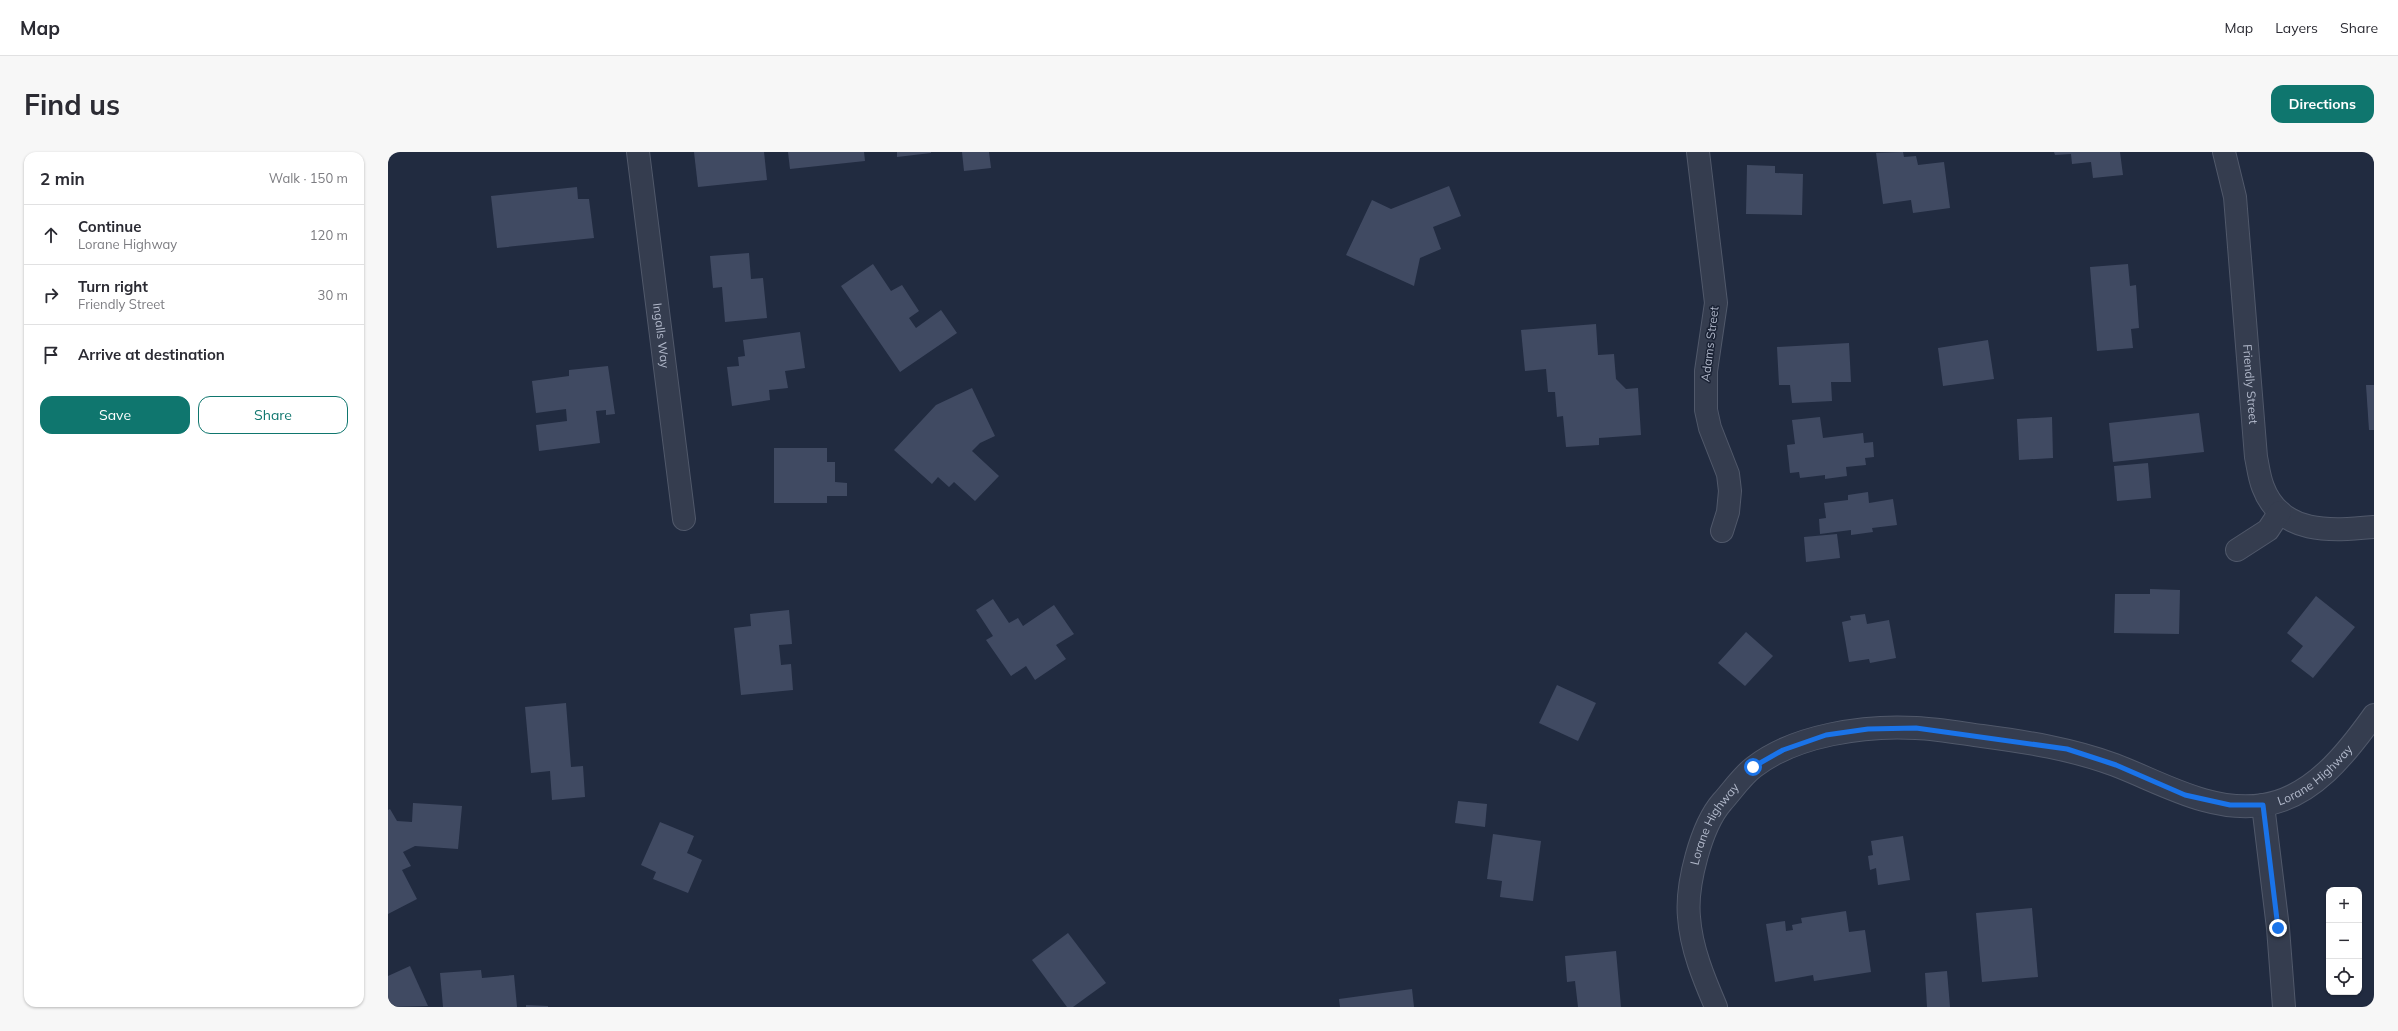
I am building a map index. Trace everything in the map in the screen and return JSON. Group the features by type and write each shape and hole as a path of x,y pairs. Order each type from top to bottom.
{"street":[{"name":"Ingalls Way","path":"638,152 684,519"},
{"name":"Adams Street","path":"1698,152 1716,303 1706,371 1706,410 1710,428 1728,474 1730,491 1728,512 1722,531"},
{"name":"Friendly Street","path":"2224,152 2235,197 2256,457 2263,486 2272,505 2288,520 2306,527 2343,530 2374,527"},
{"path":"2237,550 2268,530 2280,512"},
{"name":"Lorane Highway","path":"1716,1007 1702,973 1688,917 1692,873 1702,836 1718,807 1753,767 1783,750 1826,735 1868,729 1916,728 2067,749 2116,765 2185,795 2230,805 2263,805 2287,799 2313,783 2348,752 2374,715"},
{"path":"2263,805 2278,928 2284,1007"}],"building":[{"path":"694,152 764,152 767,180 698,187"},
{"path":"788,152 864,152 865,161 790,169"},
{"path":"897,152 931,152 931,153 897,157"},
{"path":"962,152 989,152 991,168 964,171"},
{"path":"1903,152 1904,157 1916,156 1918,165 1944,162 1950,208 1913,213 1911,200 1883,204 1876,153"},
{"path":"2054,152 2120,152 2123,175 2093,178 2091,162 2072,164 2071,154 2055,155"},
{"path":"1747,165 1775,166 1775,173 1803,174 1802,215 1746,214"},
{"path":"1449,186 1461,216 1433,227 1441,249 1420,258 1414,286 1346,255 1372,200 1391,209"},
{"path":"577,187 578,199 589,199 594,238 497,248 491,196"},
{"path":"749,253 751,279 763,278 767,318 725,322 722,287 713,288 710,256"},
{"path":"873,264 891,291 902,285 919,311 909,318 916,328 941,310 957,333 900,372 841,286"},
{"path":"2128,264 2130,286 2136,285 2139,328 2131,329 2133,348 2097,351 2090,267"},
{"path":"1596,324 1598,355 1614,354 1616,379 1626,389 1638,388 1641,435 1599,438 1599,445 1566,447 1563,416 1557,417 1555,392 1548,392 1546,369 1525,371 1521,330"},
{"path":"800,332 805,368 785,371 788,388 769,390 770,400 732,406 727,367 739,366 738,357 745,356 743,340"},
{"path":"1988,340 1994,379 1943,386 1938,348"},
{"path":"1849,343 1851,382 1831,382 1832,401 1792,403 1790,385 1779,385 1777,347"},
{"path":"608,366 615,414 606,415 606,410 596,411 600,443 539,451 536,425 567,421 566,409 536,413 532,381 569,376 569,370"},
{"path":"2366,385 2374,385 2374,430 2369,430"},
{"path":"972,388 995,436 980,443 972,451 999,476 975,501 954,482 949,487 938,477 932,484 894,450 936,405"},
{"path":"2199,413 2204,452 2113,462 2109,423"},
{"path":"1820,417 1823,438 1863,433 1864,443 1873,442 1874,457 1865,458 1866,465 1846,467 1847,476 1825,479 1825,475 1800,478 1799,472 1790,473 1787,445 1795,444 1792,420"},
{"path":"2052,417 2053,458 2019,460 2017,419"},
{"path":"774,448 827,448 827,462 835,462 835,482 847,483 847,496 827,496 827,503 774,503"},
{"path":"2148,463 2151,498 2117,501 2114,466"},
{"path":"1868,492 1869,503 1893,499 1897,525 1872,528 1873,532 1851,535 1851,530 1820,534 1819,519 1826,518 1824,503 1848,500 1848,495"},
{"path":"1837,534 1840,558 1806,562 1804,537"},
{"path":"2150,589 2180,590 2179,634 2114,633 2115,594 2150,594"},
{"path":"2316,596 2355,627 2313,678 2291,661 2303,646 2287,633"},
{"path":"993,599 1009,623 1018,618 1023,626 1054,605 1074,634 1056,645 1066,659 1035,680 1026,666 1011,676 986,640 993,636 976,610"},
{"path":"789,610 792,644 779,645 781,665 791,664 793,690 741,695 734,628 751,626 750,614"},
{"path":"1865,614 1867,624 1889,620 1896,658 1870,663 1869,659 1849,662 1842,622 1851,620 1850,616"},
{"path":"1746,632 1773,656 1745,686 1718,663"},
{"path":"1557,685 1596,703 1578,741 1539,723"},
{"path":"566,703 571,767 583,766 585,797 552,800 550,771 531,773 525,707"},
{"path":"1458,801 1487,804 1485,827 1455,823"},
{"path":"413,803 462,806 458,849 415,846 403,852 411,866 402,870 417,899 388,914 388,810 390,809 397,821 412,822"},
{"path":"660,822 694,836 687,853 702,860 688,893 653,879 656,872 641,865"},
{"path":"1493,834 1541,841 1533,901 1500,897 1502,881 1487,879"},
{"path":"1903,836 1910,880 1878,885 1876,868 1870,870 1868,856 1873,855 1871,841"},
{"path":"2032,908 2038,977 1982,982 1976,913"},
{"path":"1846,911 1849,932 1865,930 1871,972 1814,981 1813,975 1775,982 1766,924 1785,921 1786,931 1793,930 1792,925 1802,923 1801,918"},
{"path":"1068,933 1106,983 1073,1007 1067,1007 1032,960"},
{"path":"1616,951 1621,1007 1578,1007 1575,981 1567,982 1565,956"},
{"path":"410,966 428,1006 388,1007 388,976"},
{"path":"481,970 482,978 514,975 517,1007 443,1007 440,973"},
{"path":"1947,971 1950,1007 1927,1007 1925,973"},
{"path":"1412,989 1414,1007 1340,1007 1339,999"},
{"path":"526,1005 548,1006 548,1007 526,1007"}],"route":[{"path":"1753,767 1783,750 1826,735 1868,729 1916,728 2006,739 2067,749 2116,765 2185,795 2230,805 2263,805 2278,928"}]}
